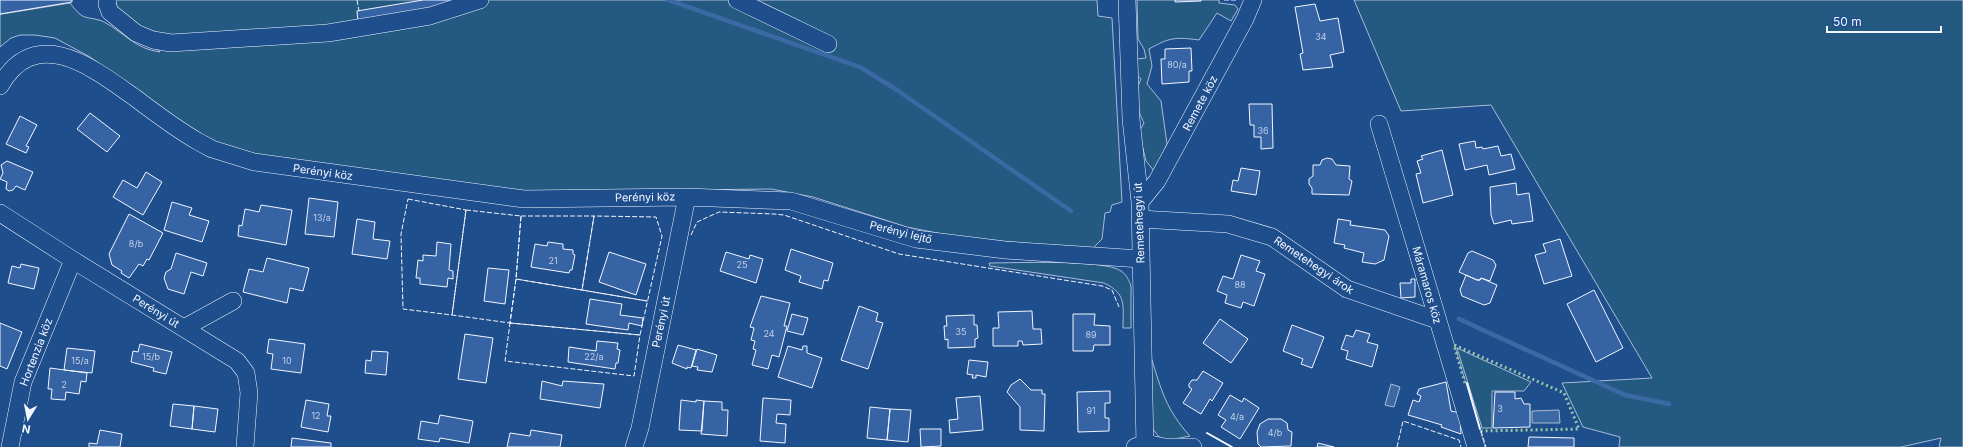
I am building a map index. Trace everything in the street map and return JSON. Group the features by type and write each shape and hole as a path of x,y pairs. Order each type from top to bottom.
{"street":[{"path":"108,0 107,4 110,12 136,33 153,40 171,43 328,33 430,16 480,0"},
{"path":"737,0 828,44"},
{"name":"Remetehegyi út","path":"1127,0 1131,120 1140,210 1142,446"},
{"name":"Remete köz","path":"1140,210 1245,19 1253,0"},
{"name":"Perényi köz","path":"0,86 5,76 30,57 37,55 63,55 81,62 103,76 199,142 224,153 254,162 524,199 687,197"},
{"name":"Máramaros köz","path":"1379,124 1476,447"},
{"name":"Perényi lejtő","path":"687,197 791,201 916,239 1005,250 1141,259"},
{"name":"Perényi út","path":"634,447 687,197"},
{"name":"Remetehegyi árok","path":"1140,210 1228,224 1272,237 1347,289 1437,320"},
{"name":"Perényi út","path":"0,213 237,361 246,374 249,393 245,447"},
{"name":"Hortenzia köz","path":"10,447 23,382 73,260"},
{"path":"184,328 233,301"},
{"path":"1142,446 1193,447"}],"shaded area":[{"path":"115,0 1097,0 1098,16 1112,18 1122,202 1112,205 1110,212 1105,213 1102,239 1091,250 957,237 907,227 813,197 771,189 519,192 246,154 210,142 90,57 55,38 35,35 20,35 11,38 0,47 0,15 70,3 83,16 104,22 144,48 160,52 120,17"},
{"path":"1137,0 1219,0 1219,3 1235,5 1238,9 1231,21 1217,13 1199,40 1184,38 1173,39 1162,42 1149,49 1152,66 1147,84 1161,101 1167,144 1155,172 1146,161 1139,132 1144,123 1137,101 1141,79 1136,75 1136,59 1146,58 1144,49 1138,39"},
{"path":"1354,0 1963,0 1963,447 1939,447 1941,438 1901,447 1619,447 1620,437 1583,427 1562,383 1652,378 1491,105 1401,111"},
{"path":"989,263 1079,263 1112,267 1121,271 1127,277 1131,286 1131,328 1123,328 1123,307 1117,291 1104,283 990,266"},
{"path":"1457,348 1531,382 1524,391 1492,391 1492,428 1482,428"},
{"path":"1151,357 1165,399 1175,417 1190,436 1169,440 1160,438 1152,428"},
{"path":"1391,384 1400,387 1394,407 1385,405"},
{"path":"1559,410 1560,423 1532,423 1532,411"}],"building":[{"path":"0,0 72,0 72,2 0,14"},
{"path":"423,0 470,0 358,24 357,11"},
{"path":"1175,0 1201,0 1201,1 1175,2"},
{"path":"1315,4 1320,21 1338,18 1344,52 1330,55 1333,67 1303,70 1300,54 1303,53 1295,7"},
{"path":"1191,48 1192,71 1189,71 1189,82 1162,84 1161,59 1165,59 1165,49"},
{"path":"1249,104 1272,104 1273,148 1261,149 1261,137 1254,137 1254,125 1250,125"},
{"path":"90,113 120,136 107,152 77,129"},
{"path":"20,116 37,125 26,146 29,147 26,153 6,144"},
{"path":"1475,141 1476,148 1482,147 1483,149 1498,146 1501,156 1511,154 1515,169 1489,175 1487,165 1465,170 1459,144"},
{"path":"1442,150 1453,195 1423,203 1416,174 1421,173 1417,161 1423,159 1421,156"},
{"path":"1327,158 1332,159 1336,165 1350,166 1349,179 1352,181 1349,195 1312,194 1309,179 1313,176 1313,165 1320,165 1322,160"},
{"path":"7,161 33,172 25,190 16,186 13,190 9,191 6,189 7,182 0,179 3,173 1,165"},
{"path":"1241,168 1260,171 1256,195 1231,191 1233,180 1238,181"},
{"path":"146,172 162,182 143,215 113,197 123,180 137,188"},
{"path":"1516,183 1517,195 1529,193 1533,221 1512,224 1511,220 1494,224 1491,215 1490,187"},
{"path":"309,198 338,202 334,237 305,234"},
{"path":"172,202 192,208 189,215 209,221 202,242 164,230"},
{"path":"261,205 292,210 286,245 238,236 239,225 242,226 245,209 259,212"},
{"path":"129,214 163,233 149,260 147,259 143,266 139,264 129,278 121,273 122,271 112,265 109,254"},
{"path":"357,219 375,222 373,239 390,241 387,259 352,254"},
{"path":"1338,219 1351,221 1350,225 1385,230 1389,236 1384,260 1375,264 1362,262 1364,253 1344,248 1345,245 1334,243"},
{"path":"1560,239 1572,276 1544,284 1535,255 1546,252 1543,244"},
{"path":"437,242 451,244 449,270 453,271 453,279 448,278 447,287 420,284 420,278 416,278 418,260 423,261 423,255 436,256"},
{"path":"548,242 563,244 563,249 573,250 573,254 575,255 572,270 570,270 569,273 531,267 535,244 547,246"},
{"path":"791,249 833,263 828,281 824,280 822,289 799,282 801,276 785,270"},
{"path":"1472,251 1493,260 1496,265 1490,281 1481,278 1480,280 1477,280 1459,272 1468,253"},
{"path":"609,252 646,264 636,295 599,282"},
{"path":"726,252 749,259 750,255 763,259 756,283 720,271"},
{"path":"176,253 207,263 203,276 191,272 184,294 168,289 164,278 166,272 171,269"},
{"path":"1241,255 1260,261 1256,271 1265,274 1254,306 1243,302 1241,308 1225,303 1227,295 1217,291 1223,276 1233,279"},
{"path":"267,258 309,268 303,291 290,288 287,303 243,292 249,269 263,272"},
{"path":"21,264 39,268 34,289 8,283 12,266 20,268"},
{"path":"488,268 509,270 505,304 484,301"},
{"path":"1466,275 1477,280 1480,280 1481,278 1497,285 1490,303 1484,305 1462,296 1460,290"},
{"path":"1411,279 1415,279 1415,297 1401,298 1400,283 1411,283"},
{"path":"1594,290 1623,348 1596,362 1567,304"},
{"path":"761,296 790,303 784,326 787,326 779,357 772,355 768,369 752,365 756,350 753,349 755,341 751,340 754,328 750,327"},
{"path":"590,299 622,304 620,315 643,318 642,326 629,323 628,330 586,324"},
{"path":"859,306 878,313 876,321 883,323 868,369 841,360"},
{"path":"1032,311 1033,329 1041,329 1042,344 1023,345 1022,341 1018,341 1018,346 993,346 993,328 999,328 998,312"},
{"path":"792,314 808,318 803,335 787,331"},
{"path":"1073,314 1095,314 1094,325 1110,326 1110,345 1094,345 1093,351 1073,351"},
{"path":"974,315 974,325 977,325 978,338 975,339 975,347 948,348 948,339 945,340 944,326 947,326 946,316"},
{"path":"1220,319 1248,339 1231,363 1203,343"},
{"path":"0,323 22,332 7,369 0,366"},
{"path":"1292,325 1324,337 1312,368 1301,364 1303,359 1283,351"},
{"path":"1356,330 1370,334 1367,342 1378,345 1372,367 1346,359 1348,351 1341,349 1346,335 1353,337"},
{"path":"465,334 493,338 486,383 458,379"},
{"path":"269,339 305,344 301,373 271,369 273,354 267,353"},
{"path":"597,341 618,343 617,349 620,350 618,363 616,363 615,369 568,362 569,347 596,351"},
{"path":"140,344 172,352 166,374 153,371 154,368 131,362 133,351 138,352"},
{"path":"678,345 696,350 691,368 687,367 687,369 672,363"},
{"path":"788,346 802,350 803,346 807,346 807,353 822,358 812,388 778,377"},
{"path":"67,348 95,351 92,373 64,370"},
{"path":"697,349 717,355 712,372 697,370 698,367 692,366"},
{"path":"372,351 388,352 386,375 365,373 366,360 371,361"},
{"path":"969,360 988,362 986,377 976,375 976,378 972,378 973,375 967,374"},
{"path":"50,368 87,373 86,382 81,381 79,394 66,392 65,400 51,399 52,389 48,389"},
{"path":"1203,371 1223,383 1212,401 1210,399 1201,414 1183,403 1192,389 1189,387 1189,384 1192,380 1197,380"},
{"path":"1020,379 1031,390 1042,390 1042,394 1045,394 1044,431 1020,430 1020,407 1007,392 1011,385"},
{"path":"542,381 562,386 563,381 604,384 600,408 540,399"},
{"path":"1446,382 1451,411 1460,413 1461,434 1441,427 1442,425 1408,415 1413,400 1419,402 1421,396 1417,394 1419,389"},
{"path":"1110,391 1110,403 1105,403 1105,418 1109,418 1109,431 1078,432 1077,392"},
{"path":"1495,392 1515,392 1515,399 1521,398 1524,404 1530,404 1530,427 1493,428"},
{"path":"1230,395 1242,402 1244,398 1259,408 1240,439 1221,427 1226,420 1218,415"},
{"path":"980,396 983,430 950,433 949,420 958,419 956,398"},
{"path":"763,398 791,400 790,415 777,414 776,423 786,424 785,443 760,441"},
{"path":"306,400 329,404 327,416 331,416 328,432 301,427"},
{"path":"681,400 696,402 696,400 704,401 702,431 679,430"},
{"path":"704,401 722,402 722,410 728,410 727,436 701,434"},
{"path":"173,404 194,406 192,429 170,426"},
{"path":"194,406 218,409 215,432 192,429"},
{"path":"870,407 890,409 887,440 867,438"},
{"path":"890,409 911,410 908,442 887,440"},
{"path":"440,415 473,421 469,443 440,438 439,442 418,439 421,421 438,424"},
{"path":"1268,419 1281,419 1287,423 1288,430 1292,432 1291,446 1261,447 1258,444 1257,432 1260,424"},
{"path":"920,429 941,429 941,446 921,447"},
{"path":"100,430 122,434 120,447 89,447 89,443 97,444"},
{"path":"531,430 562,435 560,447 507,447 510,433 530,436"},
{"path":"1529,437 1574,438 1574,447 1528,447"},
{"path":"292,438 331,443 331,447 291,447"},
{"path":"1318,443 1334,447 1317,447"}],"waterway":[{"path":"668,0 860,67 897,90 1071,211"},
{"path":"1459,319 1625,395 1669,404"}],"hedge":[{"path":"1465,383 1454,345 1564,393 1579,429 1481,431"}],"fence":[{"path":"357,0 359,11"},
{"path":"1224,0 1236,0"},
{"path":"408,199 466,210 452,315 403,309 401,234 408,199"},
{"path":"466,210 521,216 516,279 510,323 452,315 466,210"},
{"path":"691,235 697,222 719,212 784,215 899,254 1102,286 1112,290 1119,307"},
{"path":"521,216 594,216 582,290 516,279 521,216"},
{"path":"594,216 656,217 662,236 640,335 510,323 516,279 647,301 582,290 594,216"},
{"path":"510,323 640,335 634,376 505,361 510,323"},
{"path":"1397,447 1403,421 1459,440 1461,447"},
{"path":"1481,431 1486,447"}],"wall":[{"path":"1467,383 1480,429"},
{"path":"1207,433 1232,447"}]}
